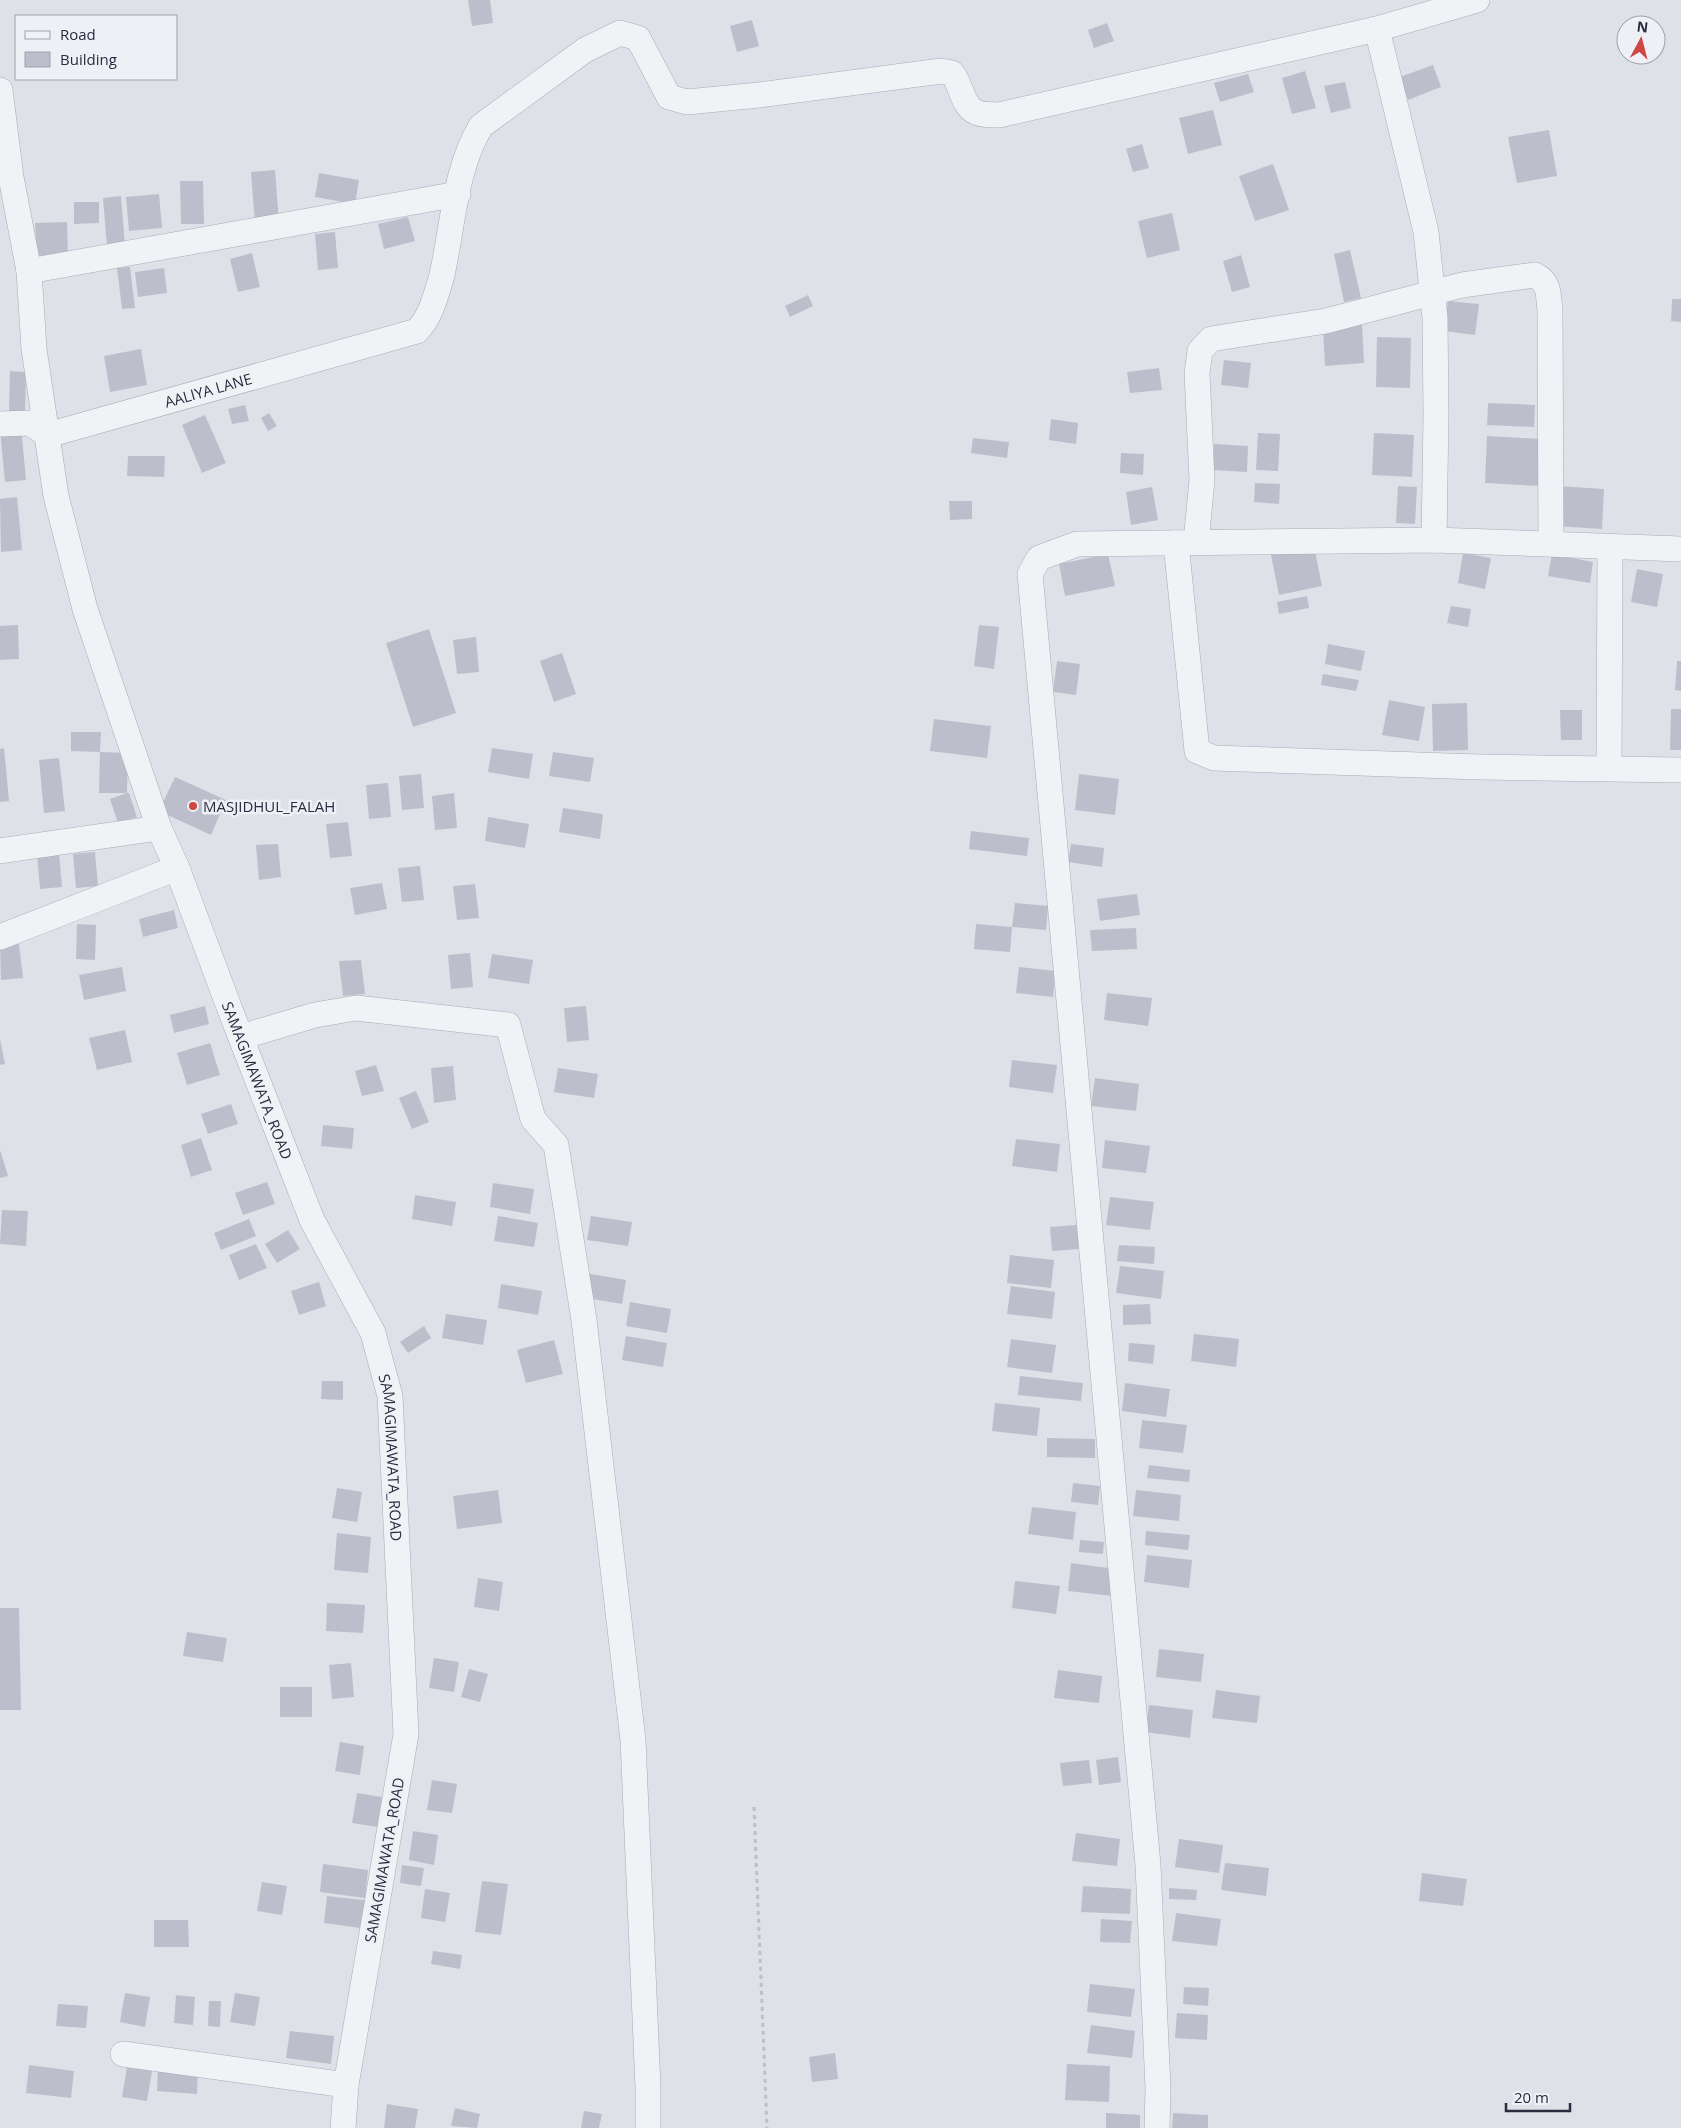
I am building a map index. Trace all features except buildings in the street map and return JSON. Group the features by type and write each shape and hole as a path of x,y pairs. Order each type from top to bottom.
{"street":[{"path":"28,272 458,194 471,143 481,126 585,50 620,33 638,38 669,97 687,102 759,95 941,70 952,73 958,80 967,106 978,114 998,115 1377,29 1476,0"},
{"path":"1377,29 1426,232 1435,318 1434,540"},
{"name":"SAMAGIMAWATA_ROAD","path":"0,90 11,177 28,272 34,349 56,496 85,609 159,828 177,868 312,1220 373,1333 390,1396 406,1734 346,2085 343,2128"},
{"name":"AALIYA LANE","path":"48,435 417,330 427,320 434,301 446,258 458,194"},
{"path":"1551,543 1550,310 1548,288 1543,279 1535,274 1462,285 1326,321 1211,339 1200,351 1197,373 1202,480 1186,543 1197,751 1214,758 1681,770"},
{"path":"0,424 30,423 48,435"},
{"path":"1157,2128 1158,2088 1148,1864 1030,574 1039,558 1077,544 1434,540 1551,543 1610,548 1681,549"},
{"path":"1609,767 1610,548"},
{"path":"0,851 159,828"},
{"path":"0,937 177,868"},
{"path":"241,1037 315,1015 356,1008 508,1026 533,1118 556,1145 584,1320 634,1740 648,2128"},
{"path":"123,2054 346,2085"}],"path":[{"path":"754,1807 767,2128"}],"place":[{"name":"MASJIDHUL_FALAH","path":"193,806"}]}
